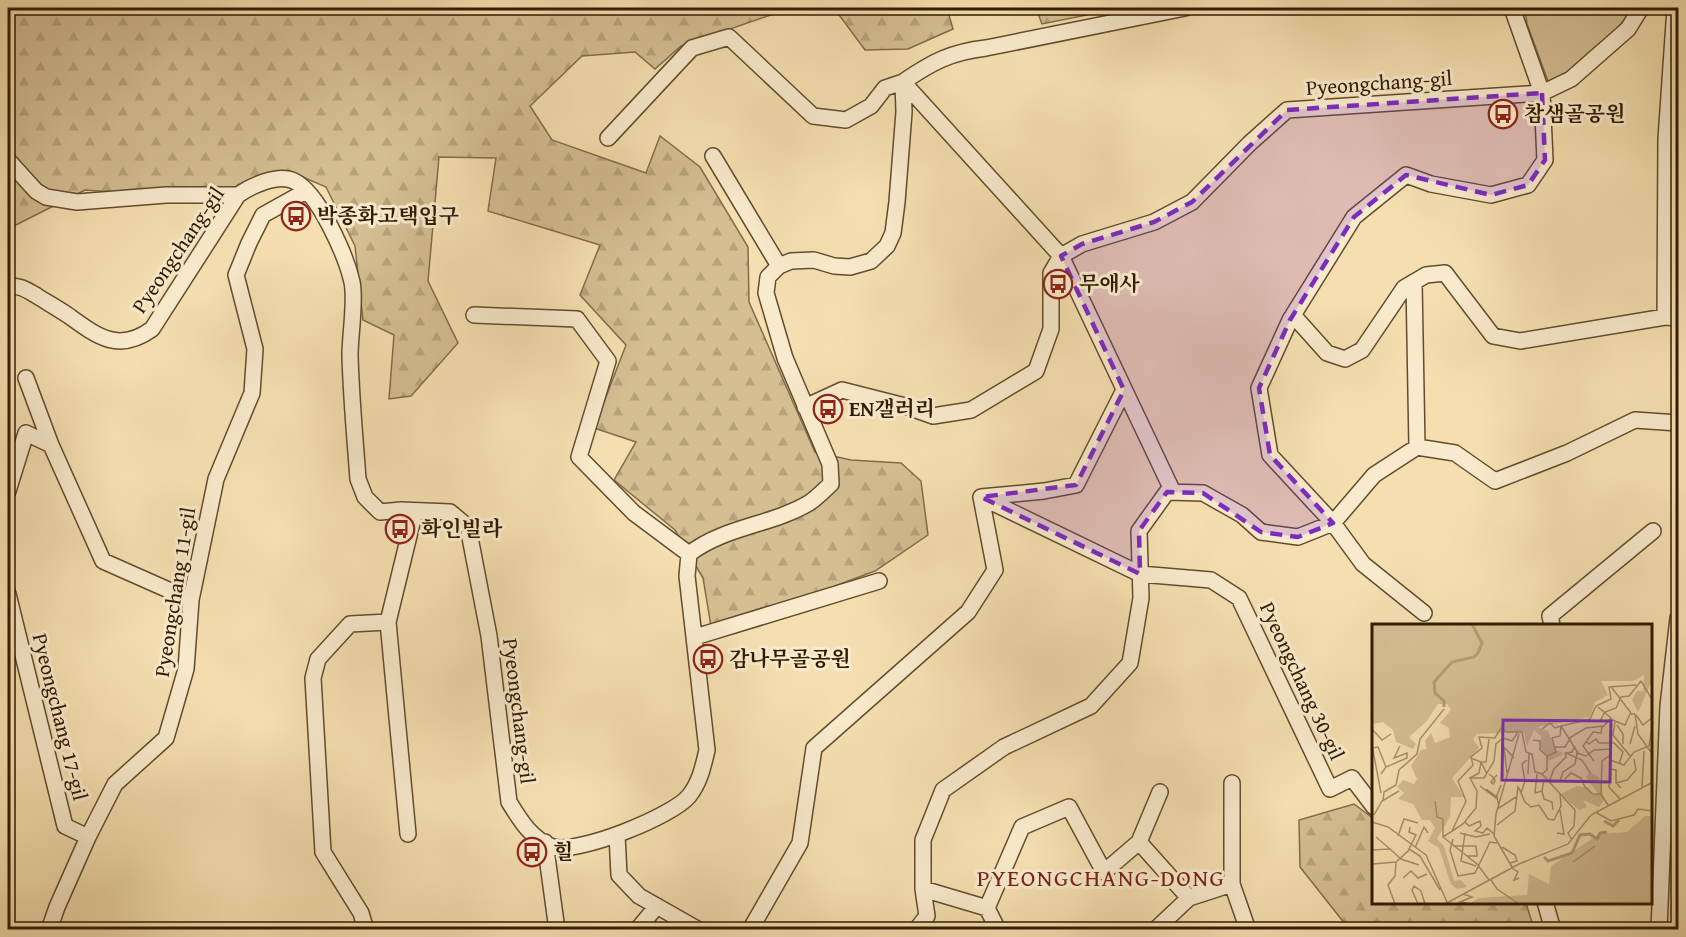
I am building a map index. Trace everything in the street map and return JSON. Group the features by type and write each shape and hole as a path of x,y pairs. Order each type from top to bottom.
{"street":[{"path":"608,138 692,48 729,38 813,116 846,120 871,106 885,88 903,82 924,67 960,51 1185,8"},
{"path":"1424,613 1364,564 1333,523 1270,455 1259,388 1293,315 1354,217 1406,176 1431,184 1491,195 1528,185 1545,160 1542,93 1512,8"},
{"name":"Pyeongchang-gil","path":"1061,256 1082,244 1154,222 1192,202 1250,143 1287,110 1542,93 1571,79 1628,29 1641,8"},
{"path":"1293,315 1327,353 1345,359 1362,350 1404,288 1426,275 1445,273 1493,336 1520,341 1672,318 1666,139 1675,8"},
{"path":"903,82 1061,256 1173,492"},
{"path":"545,842 554,847 577,846 617,835 655,818 688,798 702,774 706,750 687,576 689,554 703,543 810,502 831,484 830,464 785,358 766,293 768,278 779,266 791,261 814,260 834,266 850,267 871,261 888,246 893,233 897,202 904,112 903,82"},
{"path":"714,156 779,266"},
{"path":"8,160 36,191 46,197 77,202 166,195 238,195"},
{"name":"Pyeongchang-gil","path":"8,286 22,287 107,340 130,341 152,329 238,195 250,187 271,180 294,181 306,191 325,216 340,244 352,284 350,355 357,479 365,497 380,512 401,510 450,512 468,526 489,636 509,802 522,824 545,842"},
{"name":"Pyeongchang 11-gil","path":"49,930 88,837 115,784 166,738 186,669 191,600 216,479 252,393 255,349 236,275 262,215 306,191"},
{"path":"805,407 842,390 905,406 933,416 971,410 1036,371 1051,329 1051,273 1061,256"},
{"path":"1414,282 1417,447"},
{"path":"474,315 577,320 608,361 579,457 634,513 689,554"},
{"path":"26,378 51,445 103,561 191,600"},
{"path":"750,930 800,843 814,748 968,612 995,570 981,497 1044,491 1076,485 1124,390"},
{"path":"916,930 927,916 923,889 923,840 943,790 1004,747 1091,706 1130,663 1141,598 1140,531 1167,492 1203,493 1242,515 1261,532 1298,537 1333,523 1374,475 1417,447 1455,453 1495,481 1567,453 1635,420 1678,423"},
{"path":"8,490 26,432 51,445"},
{"name":"Pyeongchang 30-gil","path":"981,497 1140,574 1211,580 1239,598 1330,789 1352,778 1372,804"},
{"path":"408,834 388,622 415,511"},
{"path":"1552,624 1550,616 1653,531"},
{"path":"695,637 879,581"},
{"name":"Pyeongchang 17-gil","path":"8,594 65,826 88,837"},
{"path":"1659,930 1672,740 1668,706 1678,618"},
{"path":"366,930 361,913 323,852 313,678 318,659 350,624 388,622"},
{"path":"1232,783 1232,884 1248,930"},
{"path":"987,908 1022,827 1069,807 1104,872 1139,842 1160,792"},
{"path":"617,835 619,874 639,896 699,930"},
{"path":"545,842 557,930"},
{"path":"1139,842 1189,898"},
{"path":"1155,930 1189,898 1232,884"},
{"path":"923,889 987,908 998,930"},
{"path":"1545,904 1553,930"},
{"path":"637,930 657,906"}],"highlighted area":[{"path":"1542,93 1545,160 1528,185 1491,195 1406,175 1354,217 1290,320 1259,388 1270,455 1333,523 1298,537 1261,532 1203,493 1167,492 1139,531 1140,574 981,497 1076,485 1124,390 1061,256 1082,244 1154,222 1192,202 1287,110"}],"green space":[{"path":"8,8 791,8 681,46 655,69 635,52 582,56 530,106 552,140 646,173 660,136 700,167 748,247 749,302 815,452 851,460 901,463 921,481 928,535 875,571 712,632 703,578 675,530 614,480 636,442 594,428 626,345 580,295 600,245 488,211 496,158 439,157 428,281 458,343 411,396 389,399 394,335 363,320 355,246 326,187 303,177 250,184 242,191 131,193 85,190 8,229"},
{"path":"834,8 947,8 953,29 908,49 865,50"},
{"path":"1036,8 1084,8 1087,15 1042,24"},
{"path":"1525,8 1633,8 1596,51 1573,70 1549,84 1527,24"},
{"path":"1354,804 1372,818 1372,904 1526,904 1534,929 1349,929 1300,867 1299,820"}],"place":[{"name":"참샘골공원","path":"1503,114"},
{"name":"박종화고택입구","path":"296,216"},
{"name":"무애사","path":"1058,284"},
{"name":"EN갤러리","path":"828,409"},
{"name":"화인빌라","path":"400,529"},
{"name":"감나무골공원","path":"708,659"},
{"name":"힐","path":"532,852"}],"district":[{"name":"PYEONGCHANG-DONG","path":"1101,878"}]}
